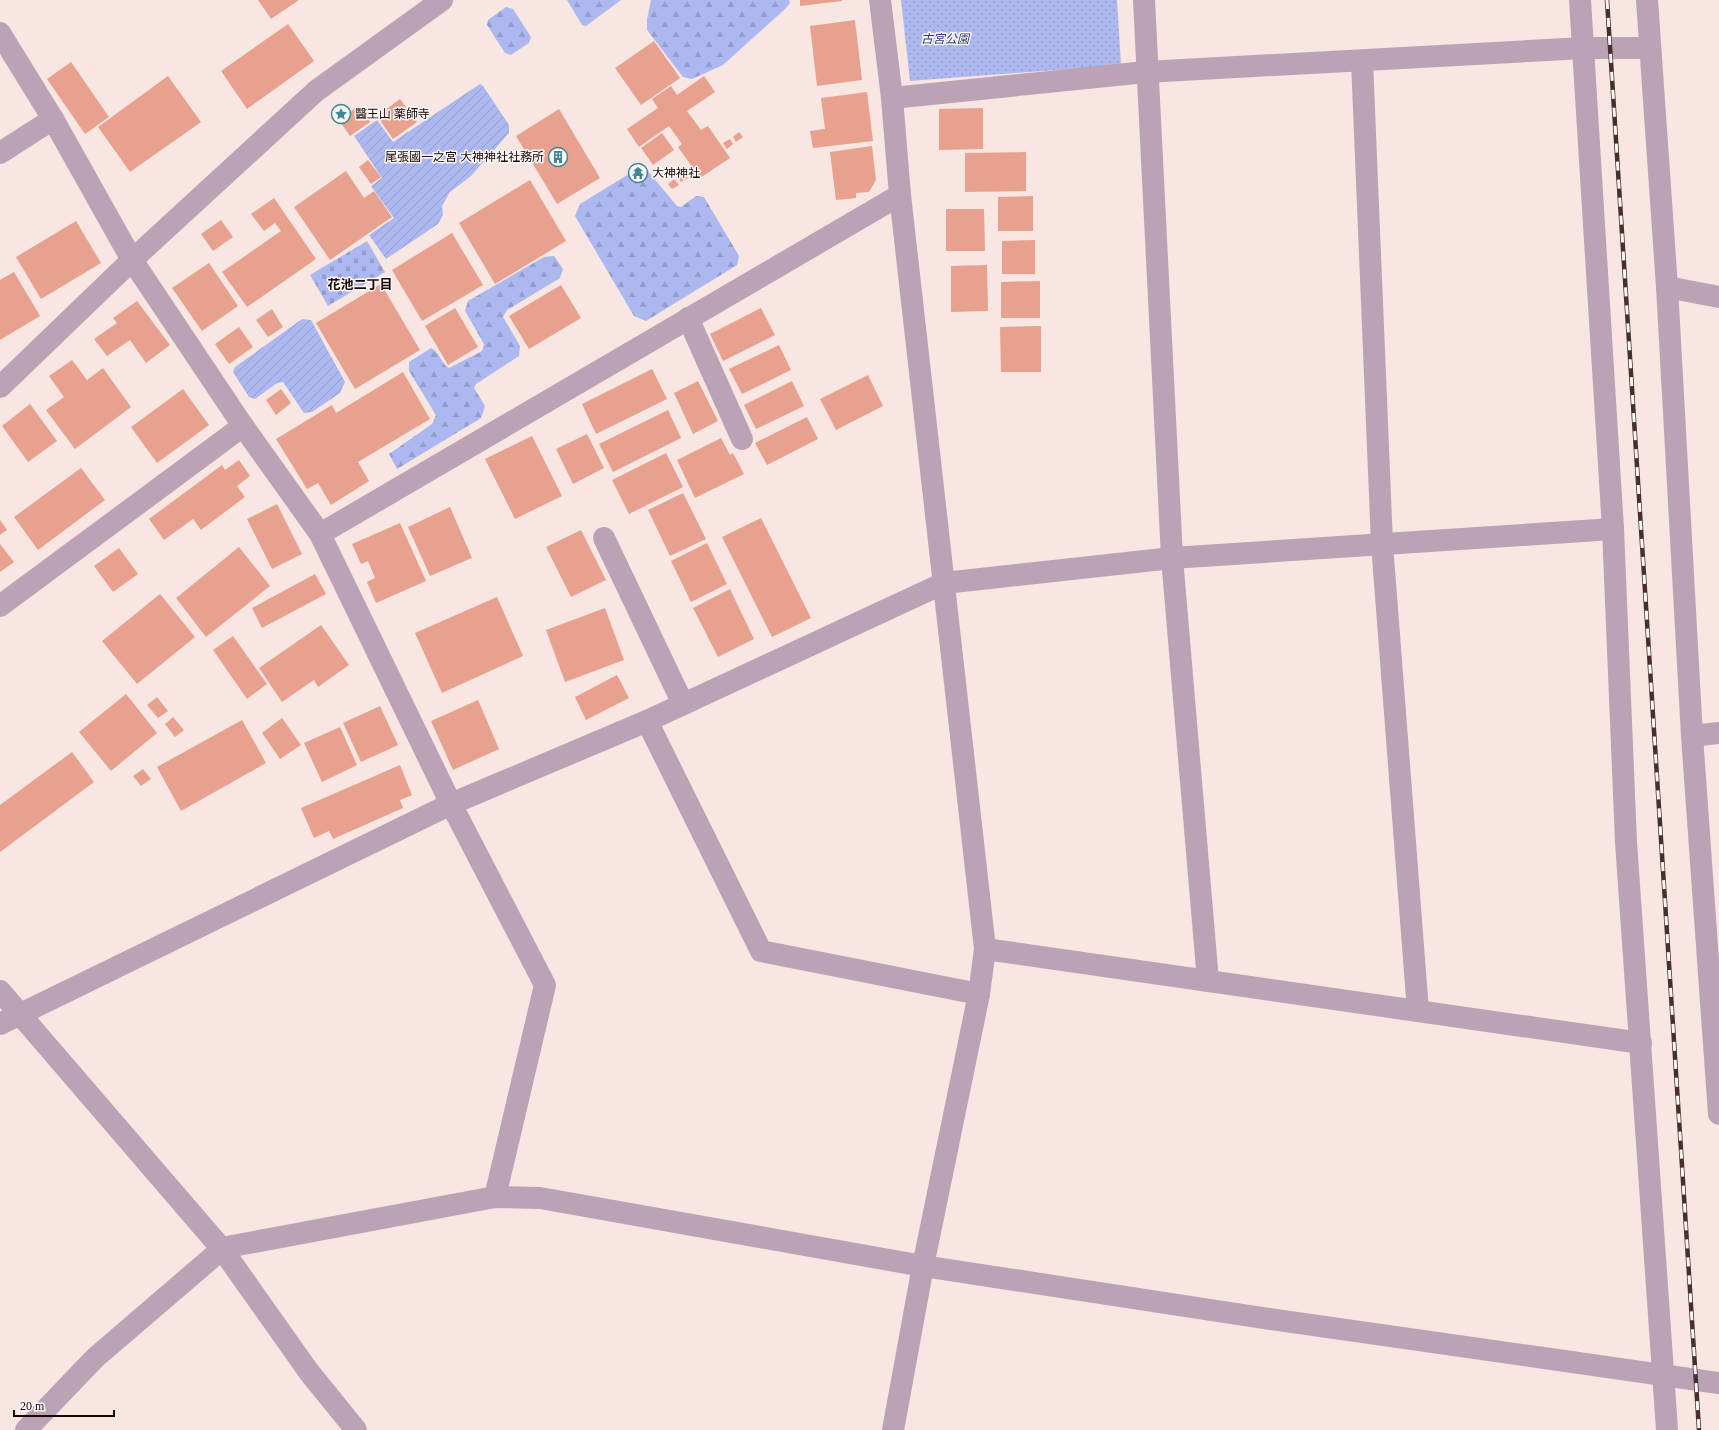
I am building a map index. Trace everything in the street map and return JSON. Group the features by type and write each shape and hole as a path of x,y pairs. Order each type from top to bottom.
{"street":[{"path":"0,387 132,260 316,91 442,0"},
{"path":"880,0 892,98 900,195 985,949 979,994 923,1266 894,1430"},
{"path":"1144,0 1146,72 1172,558 1208,981"},
{"path":"1580,0 1613,529 1626,842 1667,1430"},
{"path":"1647,0 1667,287 1692,736 1719,1105"},
{"path":"0,33 53,119 132,260 243,426 320,534 451,804 545,985 495,1197"},
{"path":"892,98 1146,72 1584,48 1650,48"},
{"path":"1362,61 1382,544 1418,1011"},
{"path":"0,153 53,119"},
{"path":"320,534 900,195"},
{"path":"1667,287 1719,296"},
{"path":"688,318 742,439"},
{"path":"0,606 243,426"},
{"path":"0,1024 451,804 647,721 944,584 1172,558 1613,529"},
{"path":"604,538 684,704"},
{"path":"647,721 761,951 979,994"},
{"path":"1692,736 1719,734"},
{"path":"985,949 1641,1043"},
{"path":"0,991 222,1249 309,1372 356,1430"},
{"path":"26,1430 95,1358 222,1249 495,1197 540,1198 923,1266 1263,1318 1719,1383"}],"green space":[{"path":"567,0 621,0 586,26 582,25"},
{"path":"651,0 789,0 790,3 723,65 692,79 683,77 647,30 647,19"},
{"name":"古宮公園","path":"901,0 1117,0 1121,65 910,81"},
{"path":"506,7 513,9 531,37 529,43 511,55 505,53 487,25 488,20"},
{"path":"480,84 483,86 509,125 509,133 471,176 450,192 442,206 443,215 438,224 386,259 369,235 394,218 371,186 382,178 354,136 377,120 393,142"},
{"path":"637,169 647,170 677,206 681,207 696,196 704,197 739,256 737,265 646,321 634,316 575,216 580,204"},
{"path":"367,241 385,272 328,306 310,275"},
{"path":"554,256 563,269 560,278 507,310 503,317 520,346 519,356 476,384 474,388 485,406 481,418 397,469 389,454 432,424 436,415 409,371 409,362 431,348 449,368 482,351 484,344 465,311 468,301 544,257"},
{"path":"302,319 311,320 345,382 340,393 312,412 304,413 283,382 277,383 255,399 249,397 233,372 235,367"}],"building":[{"path":"258,0 299,0 271,19"},
{"path":"800,0 842,0 842,1 800,6"},
{"path":"855,20 862,80 817,86 810,26"},
{"path":"288,24 314,61 247,109 221,71"},
{"path":"654,41 680,78 641,105 615,68"},
{"path":"71,62 109,117 85,134 47,79"},
{"path":"168,76 201,122 130,172 98,127"},
{"path":"704,76 715,92 687,111 701,130 708,126 730,158 700,178 678,147 682,144 669,126 639,147 627,129 658,108 652,99 671,86 677,95"},
{"path":"867,92 873,141 813,148 810,131 825,129 821,98"},
{"path":"400,99 417,122 393,139 377,116"},
{"path":"358,106 370,122 350,136 339,120"},
{"path":"983,108 983,149 939,150 939,109"},
{"name":"尾張國一之宮 大神神社社務所","path":"559,109 600,178 557,204 516,136"},
{"path":"739,132 743,137 736,142 733,137"},
{"path":"662,133 674,150 653,165 641,148"},
{"path":"730,139 733,144 727,149 723,143"},
{"path":"872,146 876,180 869,192 856,193 856,198 836,200 830,152"},
{"path":"1026,152 1026,191 965,192 965,153"},
{"path":"368,160 381,177 371,184 359,167"},
{"path":"346,171 364,198 374,191 392,217 330,260 294,207"},
{"path":"684,172 688,178 681,182 677,176"},
{"path":"674,179 679,185 672,189 668,184"},
{"path":"530,180 566,241 495,284 459,223"},
{"path":"1033,196 1033,231 998,231 998,197"},
{"path":"274,198 316,259 247,307 222,272 281,231 275,223 264,231 251,214"},
{"path":"946,209 984,209 985,251 946,251"},
{"path":"221,220 233,237 213,251 201,234"},
{"path":"76,221 101,263 41,299 16,257"},
{"path":"452,233 483,285 422,321 392,270"},
{"path":"1035,240 1035,274 1002,274 1002,241"},
{"path":"209,263 238,306 202,331 172,288"},
{"path":"987,265 988,311 951,312 951,266"},
{"path":"14,272 40,316 0,340 0,280"},
{"path":"1040,281 1040,318 1001,318 1001,282"},
{"path":"381,284 420,350 355,389 316,323"},
{"path":"561,285 581,318 529,349 509,316"},
{"path":"137,301 170,345 146,363 130,340 107,356 94,339 117,323 113,318"},
{"path":"455,308 478,347 448,365 425,326"},
{"path":"761,308 775,335 723,361 710,334"},
{"path":"272,309 283,327 268,337 256,320"},
{"path":"1041,326 1041,372 1001,372 1000,327"},
{"path":"239,327 253,347 229,364 215,344"},
{"path":"779,345 791,370 742,394 729,369"},
{"path":"72,360 87,380 103,368 131,407 75,449 46,410 64,397 49,376"},
{"path":"652,369 667,399 596,434 582,404"},
{"path":"403,372 430,419 358,462 369,481 331,505 318,483 307,489 276,439 332,405 336,413"},
{"path":"868,375 883,406 836,430 820,399"},
{"path":"698,381 718,421 693,434 674,393"},
{"path":"792,381 804,406 756,429 744,405"},
{"path":"183,389 209,425 157,463 131,427"},
{"path":"281,389 291,403 276,415 266,400"},
{"path":"30,404 57,441 28,462 2,426"},
{"path":"668,410 681,438 613,472 599,444"},
{"path":"807,417 818,439 767,465 755,443"},
{"path":"587,434 604,468 573,484 556,449"},
{"path":"532,436 562,496 515,519 485,459"},
{"path":"721,438 730,455 733,453 744,474 695,498 677,460"},
{"path":"666,453 683,487 629,514 612,480"},
{"path":"239,460 250,476 237,486 245,497 201,530 193,519 164,540 149,519 222,465 225,470"},
{"path":"81,468 105,500 38,550 14,517"},
{"path":"683,493 706,539 670,556 648,510"},
{"path":"277,504 302,554 272,569 247,519"},
{"path":"450,507 472,558 430,576 408,527"},
{"path":"761,518 811,618 772,637 722,537"},
{"path":"0,520 7,530 0,535"},
{"path":"400,523 426,581 376,603 367,582 375,578 368,561 361,564 352,544"},
{"path":"581,530 606,580 571,597 546,547"},
{"path":"707,543 727,584 691,602 671,561"},
{"path":"0,544 14,562 0,572"},
{"path":"239,547 270,586 206,637 176,598"},
{"path":"119,548 138,574 113,592 94,566"},
{"path":"315,574 326,594 262,628 252,608"},
{"path":"730,589 754,639 718,657 693,608"},
{"path":"160,594 195,637 137,684 102,641"},
{"path":"497,597 523,656 442,693 415,633"},
{"path":"605,608 624,660 565,682 546,630"},
{"path":"321,625 349,665 318,687 314,680 282,702 259,668"},
{"path":"233,636 267,684 247,699 213,650"},
{"path":"617,675 629,698 586,720 575,697"},
{"path":"126,694 157,733 111,771 79,732"},
{"path":"157,697 168,711 158,718 147,705"},
{"path":"478,700 499,749 453,770 431,721"},
{"path":"380,706 398,745 361,762 343,723"},
{"path":"173,717 184,730 175,737 165,724"},
{"path":"282,718 301,745 280,759 262,733"},
{"path":"242,720 266,763 181,811 157,767"},
{"path":"340,727 357,765 322,782 304,743"},
{"path":"72,752 94,782 0,852 0,805"},
{"path":"400,765 412,795 400,800 403,808 333,839 329,831 314,838 301,808"},
{"path":"143,769 151,779 141,786 133,776"}],"railway":[{"path":"1607,0 1699,1430"}],"place":[{"name":"醫王山 薬師寺","path":"341,114"},
{"name":"尾張國一之宮 大神神社社務所","path":"558,157"},
{"name":"大神神社","path":"638,173"}],"district":[{"name":"花池二丁目","path":"360,284"}]}
